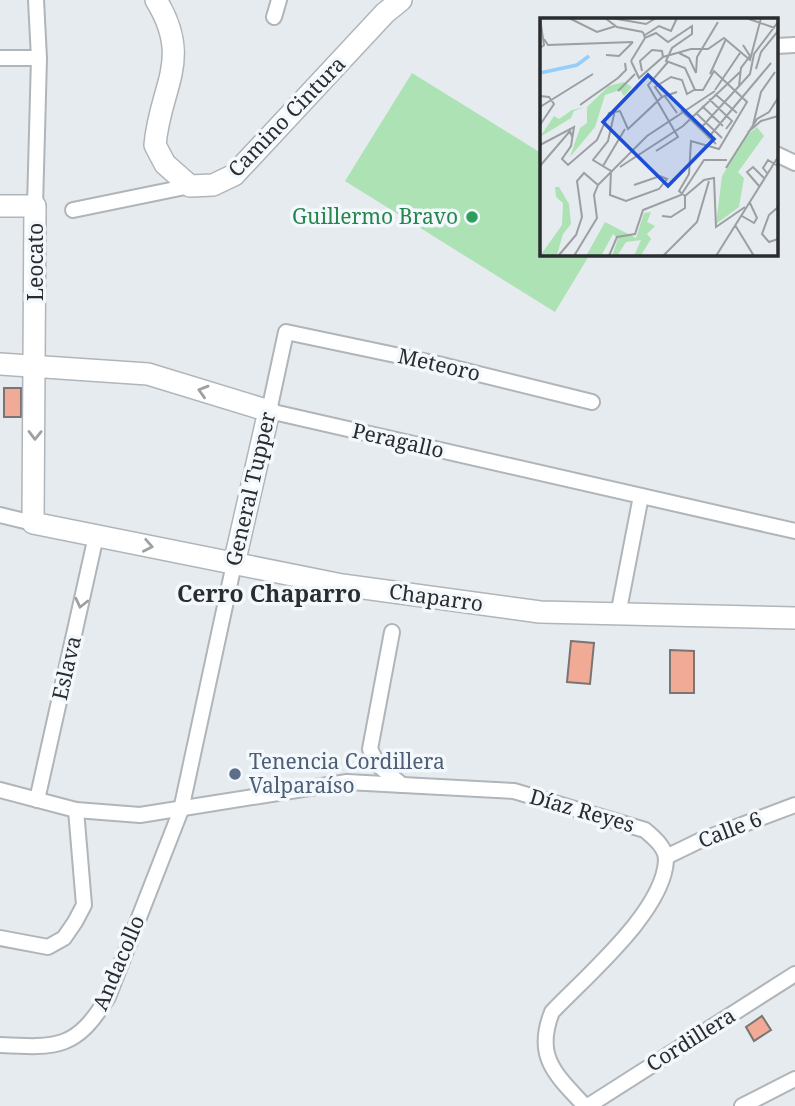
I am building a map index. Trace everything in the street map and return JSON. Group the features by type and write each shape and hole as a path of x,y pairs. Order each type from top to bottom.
{"street":[{"name":"Leocato","path":"33,523 39,58 36,0"},
{"path":"156,0 173,31 174,46 171,80 155,145 165,164 190,186"},
{"path":"274,17 279,0"},
{"name":"Camino Cintura","path":"190,186 213,186 234,175 385,13 401,0"},
{"path":"0,58 39,58"},
{"path":"778,155 795,163"},
{"path":"73,211 190,186"},
{"path":"0,206 35,206"},
{"name":"Meteoro","path":"286,332 592,402"},
{"name":"General Tupper","path":"181,810 286,332"},
{"name":"Peragallo","path":"0,364 148,374 269,411 795,531"},
{"path":"618,615 641,496"},
{"name":"Chaparro","path":"0,515 342,585 540,612 795,618"},
{"name":"Eslava","path":"37,800 96,536"},
{"path":"392,632 370,749 379,765 402,785"},
{"name":"Díaz Reyes","path":"0,790 76,810 139,815 347,782 514,791 645,830 659,842 666,857"},
{"name":"Calle 6","path":"666,857 699,841 795,805"},
{"path":"0,938 48,947 64,938 75,922 85,905 76,810"},
{"name":"Andacollo","path":"0,1045 37,1047 66,1042 92,1024 108,997 181,810"},
{"path":"586,1106 554,1073 545,1051 544,1031 552,1012 650,908 660,885 666,857"},
{"name":"Cordillera","path":"586,1106 795,974"},
{"path":"742,1106 795,1079"}],"green space":[{"name":"Guillermo Bravo","path":"412,73 540,152 540,256 589,256 555,312 345,181"}],"building":[{"path":"4,388 21,388 21,417 4,417"},
{"path":"571,641 594,643 590,684 567,682"},
{"path":"670,650 694,651 694,693 670,693"},
{"path":"762,1016 771,1030 754,1041 746,1027"}],"place":[{"name":"Guillermo Bravo","path":"472,217"},
{"name":"Tenencia Cordillera Valparaíso","path":"235,774"}],"district":[{"name":"Cerro Chaparro","path":"269,594"}]}
